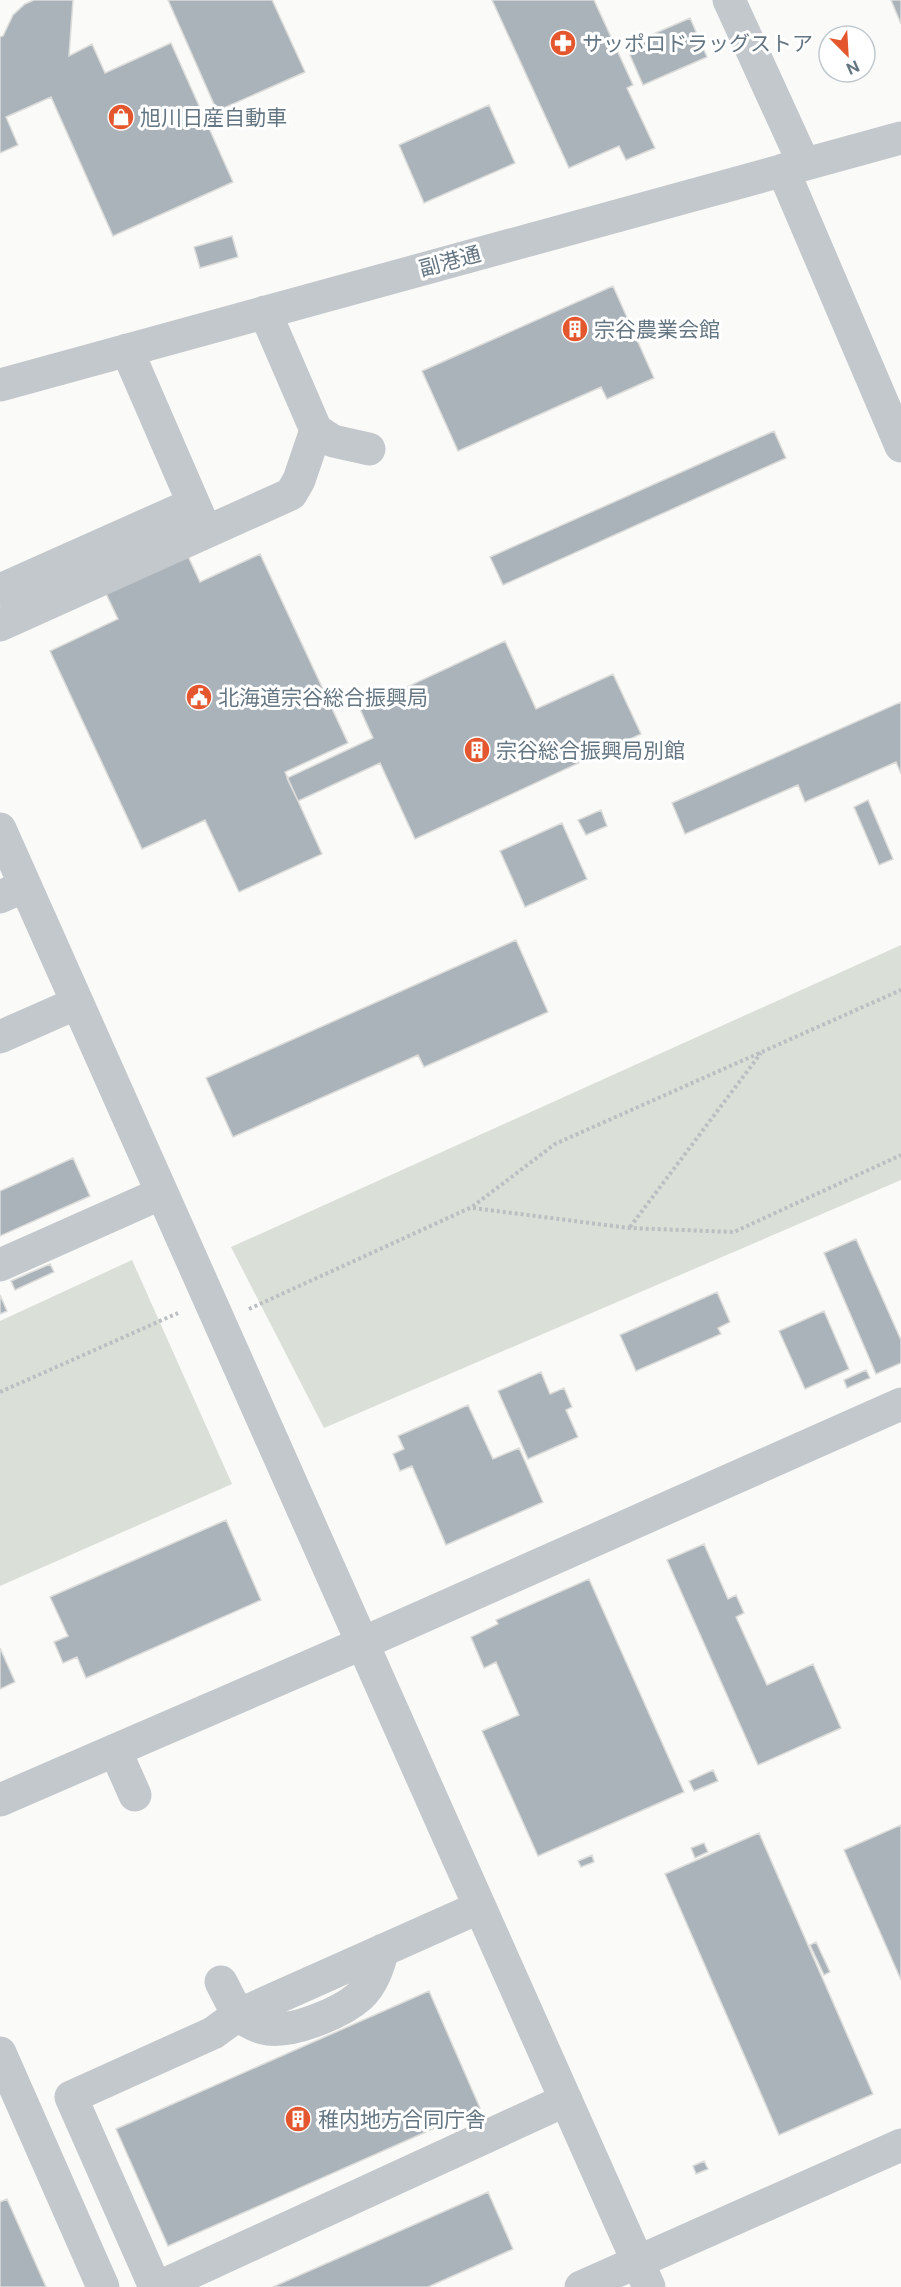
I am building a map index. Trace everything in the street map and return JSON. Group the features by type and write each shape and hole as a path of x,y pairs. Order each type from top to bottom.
{"street":[{"path":"729,0 901,446"},
{"name":"副港通","path":"0,385 901,138"},
{"path":"265,312 316,430 333,441 369,449"},
{"path":"127,350 206,533"},
{"path":"0,625 291,494 299,480 316,430"},
{"path":"0,590 193,504"},
{"path":"0,829 13,892 77,1003 643,2275"},
{"path":"0,1037 77,1003"},
{"path":"0,1265 162,1193"},
{"path":"0,1800 363,1643 901,1404"},
{"path":"115,1750 135,1795"},
{"path":"480,1907 238,2015 213,2033 71,2097 157,2287 566,2100"},
{"path":"221,1982 238,2015"},
{"path":"0,2053 103,2287"},
{"path":"581,2287 643,2275 901,2145"}],"path":[{"path":"0,1392 214,1311 471,1207 555,1144 901,990"},
{"path":"629,1228 761,1053"},
{"path":"471,1207 629,1228 734,1232 901,1155"}],"shaded area":[{"path":"901,945 901,1180 324,1428 231,1247"},
{"path":"132,1260 232,1484 0,1586 0,1321"}],"building":[{"path":"34,0 73,0 69,56 92,44 105,73 171,43 233,182 113,236 51,97 6,117 18,145 0,153 0,37 3,36 13,15 25,4"},
{"path":"168,0 272,0 305,72 217,111"},
{"name":"サッポロドラッグストア","path":"492,0 594,0 633,85 627,88 655,148 626,160 619,146 569,168"},
{"path":"891,0 901,0 901,24"},
{"path":"690,18 707,57 643,85 626,46"},
{"path":"489,105 515,163 424,203 399,145"},
{"path":"232,236 238,257 200,268 194,247"},
{"name":"宗谷農業会館","path":"613,286 654,378 607,399 601,387 458,451 422,371"},
{"path":"774,431 786,458 503,585 490,557"},
{"name":"北海道宗谷総合振興局","path":"173,524 200,582 260,554 348,743 285,772 322,854 239,892 205,820 142,849 50,651 118,619 91,562"},
{"name":"宗谷総合振興局別館","path":"505,641 536,709 613,674 641,734 415,839 380,763 298,801 287,778 373,738 360,709"},
{"path":"901,702 901,774 896,762 805,802 798,785 685,834 672,803"},
{"path":"868,800 893,859 879,865 854,807"},
{"path":"601,810 607,826 586,835 578,820"},
{"path":"562,823 587,879 525,907 500,851"},
{"path":"516,940 548,1012 424,1067 418,1055 233,1137 206,1078"},
{"path":"73,1158 90,1196 0,1236 0,1191"},
{"path":"856,1239 901,1340 901,1363 876,1374 824,1253"},
{"path":"50,1264 54,1272 15,1290 11,1281"},
{"path":"717,1292 730,1322 718,1328 721,1334 636,1371 620,1335"},
{"path":"0,1295 7,1311 0,1314"},
{"path":"824,1311 849,1369 805,1389 779,1331"},
{"path":"866,1370 870,1378 847,1388 844,1380"},
{"path":"541,1372 550,1394 564,1388 572,1407 566,1410 578,1437 528,1459 498,1391"},
{"path":"468,1405 493,1459 519,1448 543,1502 446,1545 412,1466 400,1471 393,1454 404,1449 398,1436"},
{"path":"226,1520 261,1600 86,1678 77,1657 63,1663 54,1642 68,1636 50,1597"},
{"path":"704,1544 728,1599 736,1595 744,1613 736,1617 767,1685 813,1664 841,1728 758,1765 667,1560"},
{"path":"589,1579 684,1792 538,1856 482,1731 519,1715 496,1662 484,1668 471,1637 498,1624 496,1620"},
{"path":"0,1648 15,1682 0,1689"},
{"path":"713,1770 718,1781 694,1791 689,1781"},
{"path":"901,1825 901,1980 844,1850"},
{"path":"759,1833 873,2094 779,2135 665,1874"},
{"path":"704,1843 708,1852 695,1858 691,1848"},
{"path":"592,1855 594,1862 581,1867 578,1861"},
{"path":"816,1942 830,1972 824,1975 810,1945"},
{"name":"稚内地方合同庁舎","path":"429,1991 480,2108 168,2246 116,2129"},
{"path":"704,2161 708,2169 696,2174 693,2166"},
{"path":"488,2192 513,2249 428,2287 273,2287"},
{"path":"7,2199 46,2287 0,2287 0,2202"}],"place":[{"name":"サッポロドラッグストア","path":"563,43"},
{"name":"旭川日産自動車","path":"121,117"},
{"name":"宗谷農業会館","path":"575,329"},
{"name":"北海道宗谷総合振興局","path":"199,697"},
{"name":"宗谷総合振興局別館","path":"477,750"},
{"name":"稚内地方合同庁舎","path":"298,2119"}]}
